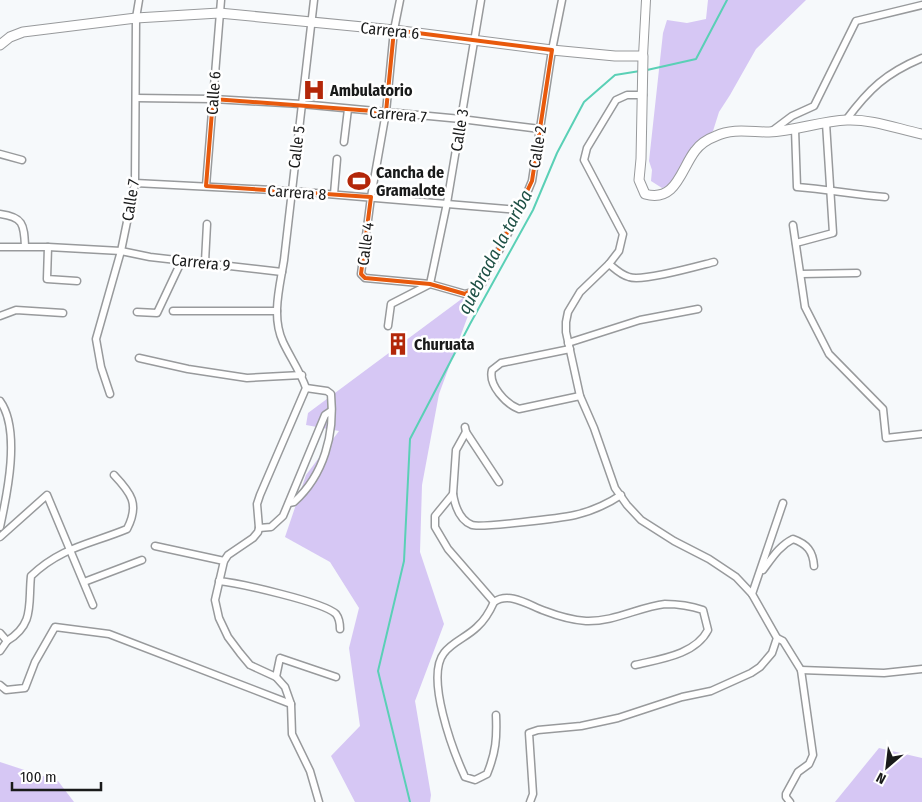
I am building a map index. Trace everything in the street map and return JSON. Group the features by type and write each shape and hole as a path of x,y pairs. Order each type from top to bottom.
{"main road":[{"name":"Carrera 6","path":"0,45 10,37 23,32 136,18 219,13 394,30 552,50 615,56 643,56"},
{"path":"643,56 639,180 646,194 654,196 672,188 679,180 695,151 705,142 730,131 770,132 846,120 867,122 922,134"}],"street":[{"name":"Calle 7","path":"110,394 101,367 96,339 121,251 135,183 136,18 139,0"},
{"name":"Calle 6","path":"206,186 221,0"},
{"name":"Calle 5","path":"306,388 282,340 277,311 314,0"},
{"name":"Calle 4","path":"400,0 394,30 386,112 371,197 361,274 366,278 430,284"},
{"name":"Calle 3","path":"430,284 447,204 481,0"},
{"name":"Calle 2","path":"430,284 466,294 475,291 482,284 520,210 532,181 552,50 562,0"},
{"path":"643,56 646,0"},
{"path":"770,132 792,116 814,106 856,21 922,5"},
{"path":"846,120 860,102 889,74 922,58"},
{"path":"643,95 627,95 616,100 587,148 584,160 623,234 619,251 609,264 592,278 573,301 566,322 569,346 580,396 615,488 620,496 641,520 674,541 709,559 736,577 752,594 777,638 784,641 801,670 813,755 809,764 798,772 786,794 790,802"},
{"name":"Carrera 7","path":"136,98 212,99 301,104 461,119 540,129"},
{"path":"344,142 348,109"},
{"path":"796,243 832,233 828,132 826,123"},
{"path":"795,128 797,187 885,197"},
{"path":"0,154 22,160"},
{"path":"334,194 337,159"},
{"name":"Carrera 8","path":"135,183 334,194 520,210"},
{"path":"0,214 14,217 21,221 25,246"},
{"path":"204,262 207,224"},
{"path":"793,225 802,274 805,307 829,354 883,409 886,438 922,434"},
{"name":"Carrera 9","path":"0,247 25,246 121,251 150,257 282,272"},
{"path":"48,247 47,279 77,281"},
{"path":"137,312 157,313 182,260"},
{"path":"609,264 618,272 630,278 671,273 714,262"},
{"path":"802,274 857,273"},
{"path":"388,326 391,304 430,284"},
{"path":"580,396 519,409 513,406 492,383 492,370 501,362 569,346 640,320 698,309"},
{"path":"0,316 16,310 63,312"},
{"path":"174,311 277,311"},
{"path":"139,358 188,369 247,378 302,377"},
{"path":"289,503 294,502 306,490 320,466 329,442 331,426 331,397 329,393 306,388 260,494 257,504 259,528 254,538 228,555 224,561 215,600 219,618 228,637 250,665 276,677 285,687 291,704 292,734 310,771 320,802"},
{"path":"0,401 9,418 11,458 8,489 0,528"},
{"path":"259,528 271,527 278,523 283,516 325,415 331,411"},
{"path":"498,482 466,429 456,450 453,494 455,507 464,520 473,525 495,525 575,515 604,506 620,496"},
{"path":"0,651 6,641 13,638 26,623 30,609 31,576 53,557 128,529 134,516 132,499 124,485 114,474"},
{"path":"453,494 435,516 435,527 448,549 494,602"},
{"path":"0,537 48,495 93,604"},
{"path":"752,594 783,503"},
{"path":"758,578 772,556 786,542 793,539 809,548 813,555 814,566"},
{"path":"155,546 224,561"},
{"path":"84,582 142,560"},
{"path":"219,581 286,596 324,608 336,614 340,621 340,629"},
{"path":"496,714 495,756 487,774 475,780 465,777 456,756 438,694 437,665 444,652 476,628 494,602 499,599 527,602 542,611 587,621 616,617 665,604 690,606 703,610 708,630 703,640 695,647 664,658 635,665"},
{"path":"0,686 6,690 25,688 35,662 55,627 109,634 291,704"},
{"path":"0,633 6,641"},
{"path":"530,802 533,794 529,733 538,730 581,726 618,718 711,691 760,667 772,653 777,638"},
{"path":"276,677 280,658 336,677"},
{"path":"801,670 884,673 922,668"}],"highlighted area":[{"path":"394,30 552,50 532,181 482,284 465,294 430,284 365,278 361,274 371,197 206,186 213,99 386,112"}],"shaded area":[{"path":"708,0 806,0 756,49 719,112 713,131 692,149 670,185 662,188 651,181 652,170 649,161 663,33 667,20 687,23 706,19"},
{"path":"479,286 439,394 422,485 420,552 444,624 415,701 431,795 430,802 355,802 331,756 360,726 349,648 359,608 330,562 285,537 306,475 339,431 306,425 308,413"},
{"path":"879,748 922,758 922,802 835,802"},
{"path":"0,762 58,781 74,802 0,802"}],"waterway":[{"name":"quebrada la tariba","path":"647,70 696,59 727,0"},
{"name":"quebrada la tariba","path":"410,802 378,671 404,561 410,439 470,324 533,210 557,153 584,102 615,75 640,71"}],"place":[{"name":"Ambulatorio","path":"314,90"},
{"name":"Cancha de Gramalote","path":"359,181"},
{"name":"Churuata","path":"398,344"}]}
